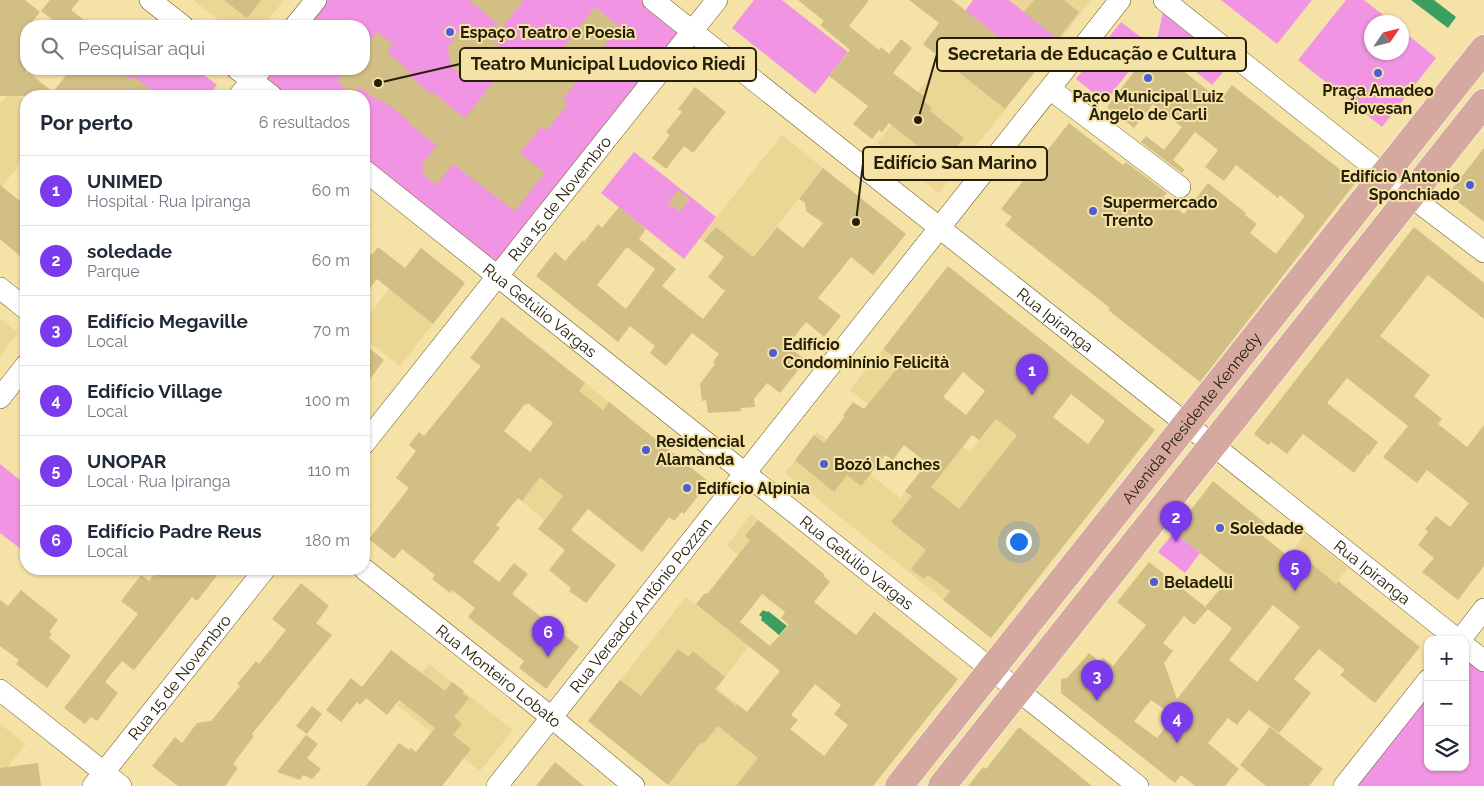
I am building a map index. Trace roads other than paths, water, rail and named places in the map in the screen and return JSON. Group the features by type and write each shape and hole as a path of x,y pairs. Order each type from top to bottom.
{"main road":[{"name":"Avenida Presidente Kennedy","path":"899,786 1484,49"},
{"name":"Avenida Presidente Kennedy","path":"942,786 1484,103"}],"street":[{"path":"150,0 175,20"},
{"path":"300,20 316,0"},
{"name":"Rua Ipiranga","path":"653,0 1454,636"},
{"name":"Rua 15 de Novembro","path":"370,436 717,0"},
{"name":"Rua Vereador Antônio Pozzan","path":"497,786 1120,0"},
{"path":"1164,0 1410,196 1484,252"},
{"path":"247,79 263,90"},
{"path":"1050,89 1180,187"},
{"name":"Rua Getúlio Vargas","path":"370,175 1138,786"},
{"path":"0,288 20,303"},
{"path":"0,398 20,373"},
{"name":"Rua Monteiro Lobato","path":"370,574 551,717 634,786"},
{"name":"Rua 15 de Novembro","path":"98,779 260,575"},
{"path":"1462,636 1484,609"},
{"path":"1469,649 1484,661"},
{"path":"1344,786 1427,681"},
{"path":"0,690 98,779 121,786"}],"place":[{"name":"Espaço Teatro e Poesia","path":"450,32"},
{"name":"Praça Amadeo Piovesan","path":"1378,73"},
{"name":"Paço Municipal Luiz Ângelo de Carli","path":"1148,78"},
{"name":"Teatro Municipal Ludovico Riedi","path":"378,83"},
{"name":"Secretaria de Educação e Cultura","path":"918,120"},
{"name":"Edifício Antonio Sponchiado","path":"1470,185"},
{"name":"Supermercado Trento","path":"1093,211"},
{"name":"Edifício San Marino","path":"856,222"},
{"name":"Edifício Condominínio Felicità","path":"773,353"},
{"name":"UNIMED","path":"1032,395"},
{"name":"Residencial Alamanda","path":"646,450"},
{"name":"Bozó Lanches","path":"824,464"},
{"name":"Edifício Alpinia","path":"687,488"},
{"name":"Soledade","path":"1220,528"},
{"name":"soledade","path":"1176,542"},
{"name":"Beladelli","path":"1154,582"},
{"name":"UNOPAR","path":"1295,591"},
{"name":"Edifício Padre Reus","path":"548,657"},
{"name":"Edifício Megaville","path":"1097,701"},
{"name":"Edifício Village","path":"1177,743"}]}
